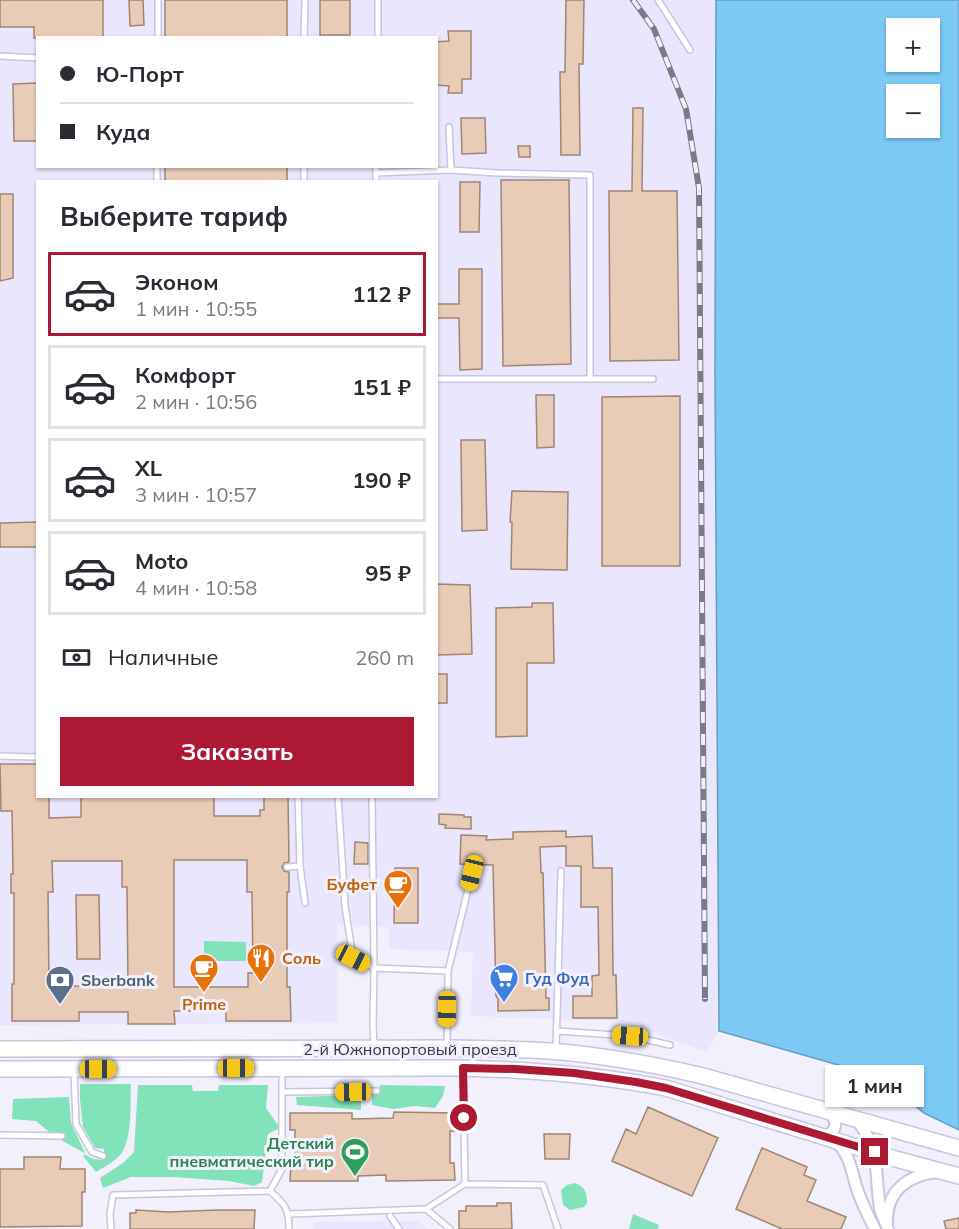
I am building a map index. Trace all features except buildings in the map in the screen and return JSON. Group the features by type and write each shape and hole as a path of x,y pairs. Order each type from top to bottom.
{"main road":[{"name":"2-й Южнопортовый проезд","path":"0,1049 447,1048 556,1052 670,1068 959,1148"},
{"name":"2-й Южнопортовый проезд","path":"0,1069 463,1068 574,1073 666,1088 959,1176"}],"street":[{"path":"821,1110 833,1115 836,1120 834,1131 829,1137 846,1153 865,1210 875,1229"},
{"path":"856,1119 875,1152 880,1209 888,1229"},
{"path":"888,1229 887,1213 893,1195 915,1178 927,1173 943,1172"}],"lane":[{"path":"158,0 158,36"},
{"path":"304,0 304,36"},
{"path":"378,0 378,36"},
{"path":"658,0 690,50"},
{"path":"0,56 36,58"},
{"path":"449,128 451,170"},
{"path":"376,170 590,175 590,379"},
{"path":"438,379 653,379"},
{"path":"0,756 36,757"},
{"path":"298,798 300,867 305,903"},
{"path":"338,798 345,906 353,958 374,968 448,971"},
{"path":"372,798 374,1048"},
{"path":"287,867 300,867"},
{"path":"556,1052 561,870"},
{"path":"447,1048 448,971 472,873"},
{"path":"557,1031 630,1036 670,1045"},
{"path":"270,1191 282,1169 282,1068"},
{"path":"463,1068 465,1184"},
{"path":"74,1069 76,1124 93,1152 103,1156"},
{"path":"282,1092 377,1091"},
{"path":"0,1135 62,1136"},
{"path":"289,1214 426,1209 465,1184 543,1185 558,1229"},
{"path":"111,1229 110,1214 113,1196 270,1191 281,1201 289,1214 289,1229"},
{"path":"426,1209 450,1229"},
{"path":"390,1216 399,1229"}],"shaded area":[{"path":"0,0 716,0 715,373 719,1031 707,1052 618,1021 471,1016 473,952 389,949 389,927 337,924 338,1023 0,1025"},
{"path":"417,1221 427,1229 314,1229 314,1222"}],"green space":[{"path":"204,941 246,942 246,961 204,961"},
{"path":"80,1084 131,1084 130,1121 124,1148 120,1155 96,1172 83,1156 86,1154 93,1159 104,1160 104,1149 95,1148 83,1127"},
{"path":"138,1085 192,1085 193,1091 218,1091 219,1085 268,1085 266,1108 280,1128 268,1134 262,1182 254,1186 229,1181 131,1177 103,1188 100,1178 123,1163 134,1152"},
{"path":"380,1085 445,1086 443,1096 435,1108 415,1106 393,1109 372,1105 372,1095 380,1094"},
{"path":"361,1095 361,1110 297,1105 296,1097"},
{"path":"69,1097 71,1123 85,1154 54,1136 36,1121 12,1119 13,1099"},
{"path":"575,1183 585,1190 587,1203 584,1207 570,1210 563,1205 561,1190"},
{"path":"633,1214 659,1225 658,1229 629,1229"}],"water":[{"path":"716,0 959,0 959,1130 924,1113 891,1086 883,1069 863,1073 719,1031 715,373"}],"railway":[{"path":"633,0 654,29 686,109 699,188 705,999"}],"place":[{"name":"Буфет","path":"398,910"},
{"name":"Соль","path":"261,984"},
{"name":"Prime","path":"204,994"},
{"name":"Гуд Фуд","path":"504,1004"},
{"name":"Sberbank","path":"60,1006"},
{"name":"Детский пневматический тир","path":"355,1178"}],"route":[{"path":"464,1118 463,1068 574,1073 666,1088 875,1152"}]}
